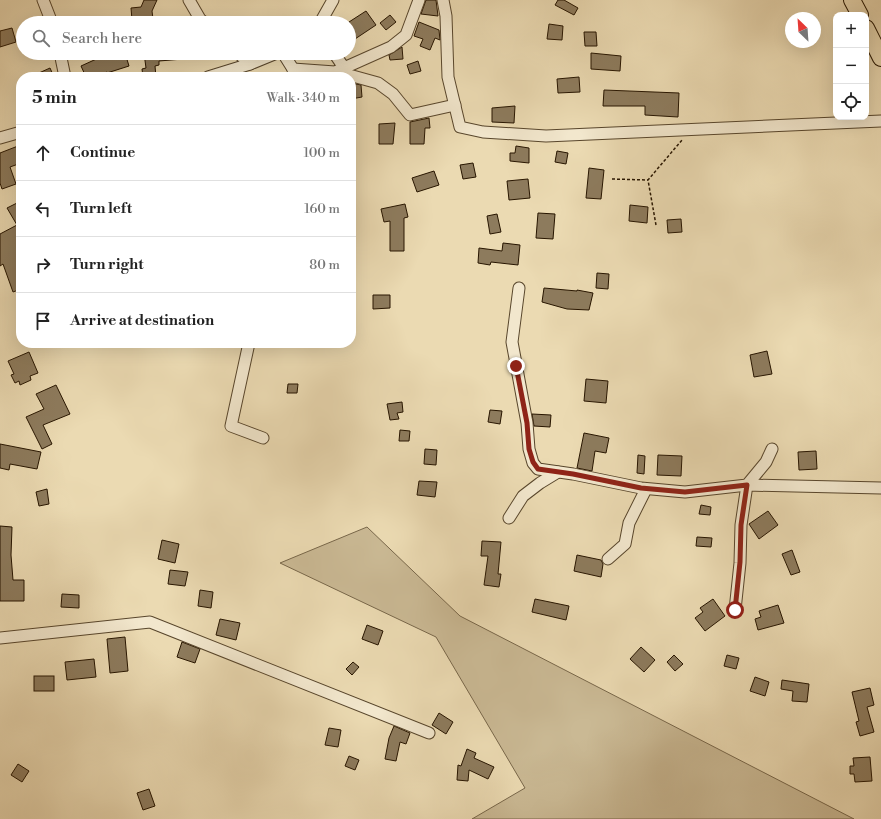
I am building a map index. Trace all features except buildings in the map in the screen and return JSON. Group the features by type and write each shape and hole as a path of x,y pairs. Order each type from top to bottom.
{"highway":[{"path":"852,0 858,12"},
{"path":"869,34 881,58"}],"street":[{"path":"44,0 50,16"},
{"path":"189,0 198,16"},
{"path":"324,16 333,0"},
{"path":"335,72 343,67 391,47 406,35 419,0"},
{"path":"443,0 446,16 448,76 460,127 484,132 546,136 881,121"},
{"path":"61,60 64,72"},
{"path":"246,60 250,64"},
{"path":"224,72 260,60"},
{"path":"286,60 292,72"},
{"path":"338,60 346,72"},
{"path":"356,78 378,83 393,94 410,115 455,105"},
{"path":"0,138 16,133"},
{"path":"519,288 512,342 527,423 529,449 533,462 538,469 646,489 685,492 747,485 881,488"},
{"path":"248,348 232,426 263,438"},
{"path":"735,610 740,562 741,525 747,485 766,462 772,449"},
{"path":"509,518 523,496 558,472"},
{"path":"608,559 625,544 629,523 646,489"},
{"path":"0,638 150,622 430,733"}],"path":[{"path":"656,225 648,180 691,130"},
{"path":"612,179 648,180"}],"shaded area":[{"path":"367,527 460,616 854,819 472,819 525,788 436,637 280,563"}],"route":[{"path":"516,366 527,423 529,449 533,462 538,469 573,474 641,488 685,492 747,485 741,525 740,562 735,610"}]}
